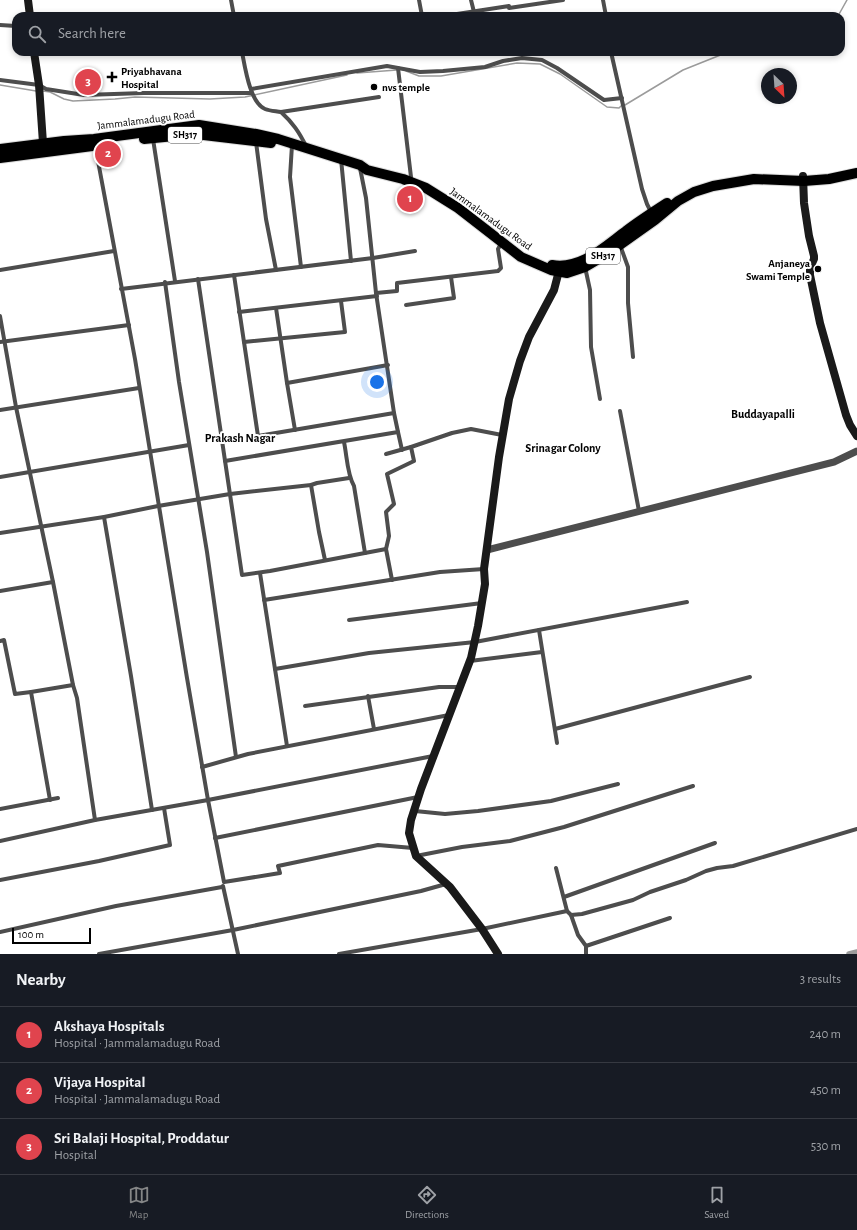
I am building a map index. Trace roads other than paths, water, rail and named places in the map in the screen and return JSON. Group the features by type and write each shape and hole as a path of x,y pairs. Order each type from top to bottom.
{"main road":[{"path":"28,0 30,12"},
{"path":"35,56 39,85 43,143"},
{"name":"Jammalamadugu Road","path":"0,149 43,143 94,142 152,135 199,125 256,138 278,139 292,148 308,150 342,162 403,179 426,188 458,208 521,257 542,267 559,269 567,273 585,267 609,248 620,245 653,217"},
{"name":"SH317","path":"0,158 94,142"},
{"name":"SH317","path":"292,148 342,162"},
{"path":"362,168 368,165 411,177 435,187 456,200 524,252 559,269 577,263 609,248 653,217 680,193 757,172 782,178 803,179 829,179 857,174"},
{"path":"803,179 857,167"},
{"path":"803,179 804,203 809,236 814,256 814,260 810,268 820,323 846,415 857,436"},
{"path":"498,954 482,929 446,884 415,852 409,833 418,797 470,661 475,642 485,584 484,569 502,435 510,398 520,361 529,337 554,290 559,269"}],"street":[{"path":"230,0 233,12"},
{"path":"419,0 421,12"},
{"path":"471,0 474,12 509,6 509,8 563,0"},
{"path":"604,0 606,12"},
{"path":"0,25 12,26"},
{"path":"243,56 251,91 264,109 281,112 379,97"},
{"path":"612,56 641,183 647,204 653,217"},
{"path":"0,80 39,85 46,89 84,94 251,91 388,66 420,72 443,71 485,67 503,61 522,58 542,60 557,68 604,100 623,101"},
{"path":"398,68 411,177"},
{"path":"281,112 298,130 308,150"},
{"path":"152,135 175,281"},
{"path":"256,138 266,219 276,270"},
{"path":"94,142 140,388 149,452 202,767 223,885 238,954"},
{"path":"292,148 290,177 301,267"},
{"path":"342,162 351,261"},
{"path":"362,168 377,295 394,413 402,450"},
{"path":"239,312 340,301 377,295 398,291 397,284 500,269 498,249 502,242"},
{"path":"620,245 628,267 628,303 633,357"},
{"path":"0,270 114,251"},
{"path":"122,289 165,282 351,261 414,251"},
{"path":"585,267 590,290 591,347 600,399"},
{"path":"234,275 258,436 394,413"},
{"path":"406,305 454,298 452,277"},
{"path":"198,279 242,575 260,573 386,549"},
{"path":"165,282 236,757"},
{"path":"244,342 345,332 340,301"},
{"path":"276,308 287,383 296,430"},
{"path":"0,316 2,342 77,698 94,820"},
{"path":"2,342 129,325"},
{"path":"287,383 388,365"},
{"path":"0,410 140,388"},
{"path":"620,411 639,511"},
{"path":"386,454 471,428 502,435"},
{"path":"225,461 398,432"},
{"path":"344,442 349,467 349,478 354,486 365,553"},
{"path":"0,477 189,445"},
{"path":"392,580 386,549 389,536 386,512 394,504 387,474 414,461 410,447"},
{"path":"487,550 834,462 857,451"},
{"path":"0,533 104,517 198,499 311,485 349,478"},
{"path":"311,485 325,560"},
{"path":"104,517 152,810"},
{"path":"264,600 440,572 484,569"},
{"path":"260,573 287,746"},
{"path":"0,591 53,582"},
{"path":"349,620 482,602"},
{"path":"275,668 369,653 475,642 688,602"},
{"path":"539,630 557,743"},
{"path":"0,641 4,640 15,694 73,684"},
{"path":"470,661 542,652"},
{"path":"555,729 750,677"},
{"path":"305,706 439,687 459,687"},
{"path":"31,692 50,800"},
{"path":"368,696 374,729"},
{"path":"202,767 218,764 236,757 287,746 449,715"},
{"path":"0,841 94,820 208,800 433,756"},
{"path":"415,811 445,814 478,811 551,801 618,784"},
{"path":"0,932 116,906 280,874 278,866 378,845 415,852 510,841 564,828 693,786"},
{"path":"215,838 418,797"},
{"path":"0,809 58,798"},
{"path":"0,880 99,861 170,845 164,808"},
{"path":"339,954 569,913 582,914 632,900 706,871 733,866 857,829"},
{"path":"564,897 715,843"},
{"path":"556,868 569,913 578,935 586,946 586,954"},
{"path":"99,954 233,930 446,884"},
{"path":"586,946 670,918"}],"waterway":[{"path":"840,12 847,0"},
{"path":"625,105 683,70 718,56"},
{"path":"406,71 419,76 441,76 517,63 540,64 560,74 607,107 619,108 621,106"},
{"path":"357,73 397,70"},
{"path":"43,91 50,92 64,99 73,101 135,97 210,99 245,97 347,75"},
{"path":"0,85 36,91"},
{"path":"849,954 857,952"}],"place":[{"name":"Priyabhavana Hospital","path":"112,77"},
{"name":"Sri Balaji Hospital, Proddatur","path":"88,82"},
{"name":"nvs temple","path":"374,87"},
{"name":"Vijaya Hospital","path":"108,154"},
{"name":"Akshaya Hospitals","path":"410,199"},
{"name":"Anjaneya Swami Temple","path":"818,269"}],"district":[{"name":"Buddayapalli","path":"763,414"},
{"name":"Prakash Nagar","path":"240,438"},
{"name":"Srinagar Colony","path":"563,448"}]}
